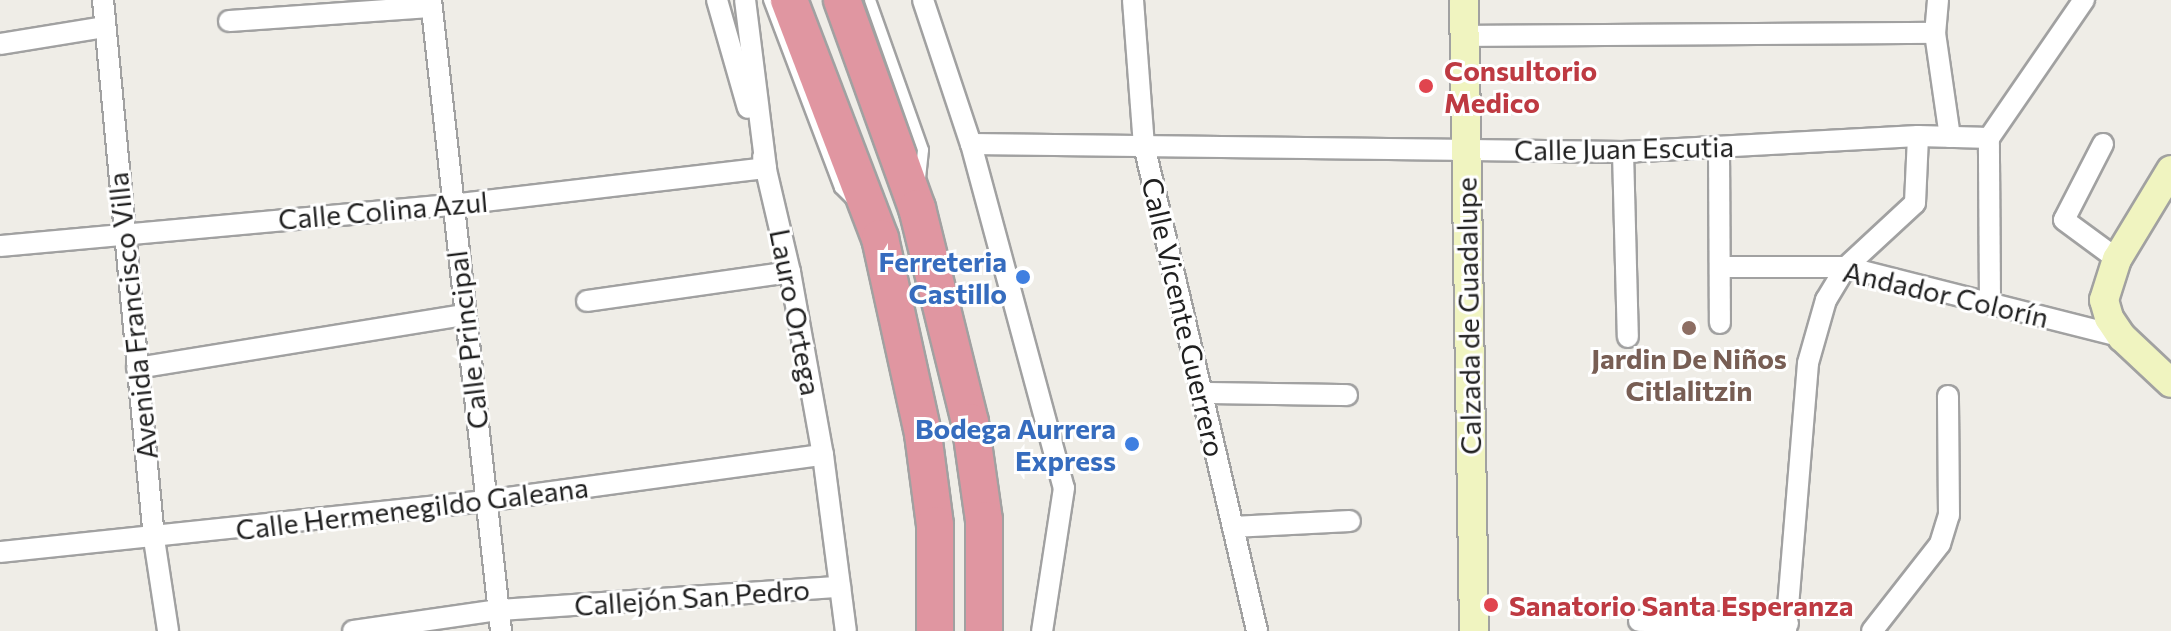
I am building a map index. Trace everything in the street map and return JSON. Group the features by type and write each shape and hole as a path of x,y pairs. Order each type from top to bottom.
{"highway":[{"path":"789,0 873,221 923,434 935,525 935,631"},
{"path":"842,0 917,208 970,422 984,520 984,631"}],"street":[{"name":"Avenida Francisco Villa","path":"103,0 154,539 168,631"},
{"name":"Lauro Ortega","path":"717,0 766,168 790,272 823,455 846,631"},
{"path":"745,0 766,168"},
{"path":"923,0 971,144 1064,488 1042,631"},
{"name":"Calle Vicente Guerrero","path":"1133,0 1144,145 1257,631"},
{"name":"Calzada de Guadalupe","path":"1464,0 1474,631"},
{"path":"1938,0 1935,33 1950,137"},
{"path":"1990,301 1989,138 2084,0"},
{"path":"229,21 431,4"},
{"name":"Calle Principal","path":"431,4 451,205 500,621"},
{"path":"0,44 105,27"},
{"path":"1464,36 1935,33"},
{"path":"1639,621 1787,627 1808,363 1826,300 1846,267 1915,203 1918,136"},
{"name":"Calle Juan Escutia","path":"971,144 1623,152 1918,136 1989,138"},
{"path":"2103,144 2064,220 2117,259"},
{"path":"1719,147 1720,323"},
{"path":"1623,152 1628,337"},
{"name":"Calle Colina Azul","path":"0,246 451,205 766,168"},
{"path":"2171,170 2117,259 2104,300 2109,318 2122,337 2171,383"},
{"name":"Andador Colorín","path":"1720,267 1846,267 1990,301 2122,337"},
{"path":"587,301 790,272"},
{"path":"137,368 464,315"},
{"path":"1202,393 1347,395"},
{"path":"1872,631 1940,544 1949,515 1948,396"},
{"name":"Calle Hermenegildo Galeana","path":"0,552 154,539 485,501 823,455"},
{"path":"1233,527 1350,521"},
{"name":"Callejón San Pedro","path":"353,631 500,621 840,587"}],"lane":[{"path":"769,0 840,188 873,221"},
{"path":"870,0 923,150 917,208"}],"place":[{"name":"Consultorio Medico","path":"1426,86"},
{"name":"Ferreteria Castillo","path":"1023,277"},
{"name":"Jardin De Niños Citlalitzin","path":"1689,328"},
{"name":"Bodega Aurrera Express","path":"1132,444"},
{"name":"Sanatorio Santa Esperanza","path":"1491,605"}]}
